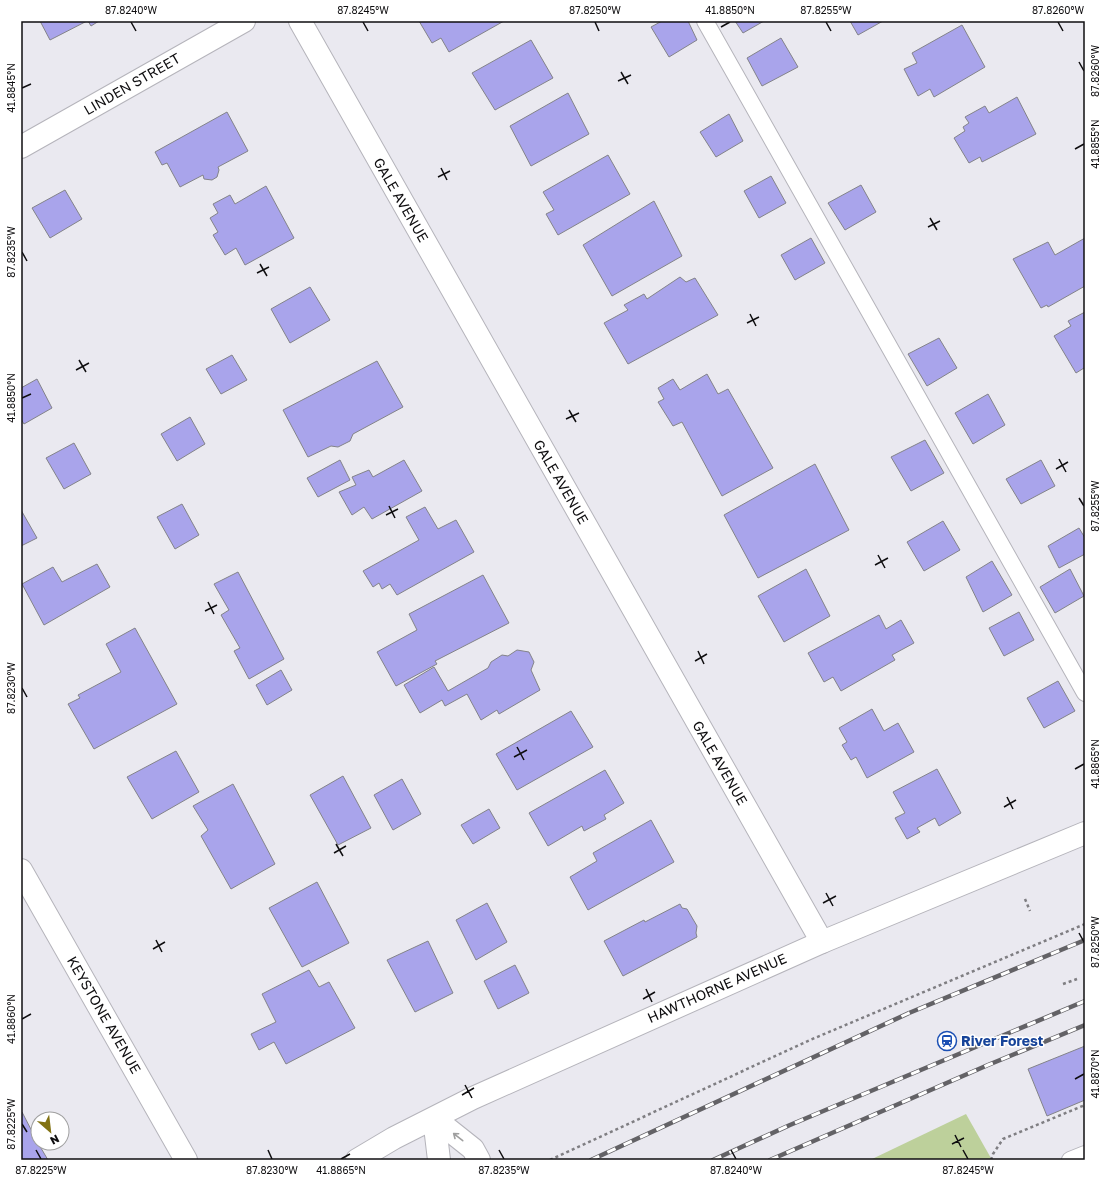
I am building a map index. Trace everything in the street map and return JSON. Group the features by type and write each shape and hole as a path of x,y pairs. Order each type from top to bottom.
{"street":[{"name":"LINDEN STREET","path":"21,147 244,21"},
{"name":"GALE AVENUE","path":"300,21 822,942"},
{"name":"HAWTHORNE AVENUE","path":"358,1160 394,1138 473,1098 822,942 1085,833"},
{"name":"KEYSTONE AVENUE","path":"21,870 186,1160"},
{"path":"434,1118 439,1160"},
{"path":"434,1118 473,1149 479,1160"}],"lane":[{"path":"705,21 1085,693"},
{"path":"1070,1160 1085,1154"}],"path":[{"path":"1024,899 1030,911"},
{"path":"550,1160 810,1040 1085,924"},
{"path":"1063,984 1077,979"},
{"path":"991,1160 993,1154 1003,1139 1085,1105"}],"green space":[{"path":"966,1114 992,1160 870,1160"}],"building":[{"path":"40,21 87,21 50,40"},
{"path":"88,21 99,21 91,26"},
{"path":"419,21 504,21 449,52 441,38 432,43"},
{"path":"662,21 688,21 697,40 669,57 651,27"},
{"path":"735,21 764,21 743,33"},
{"path":"850,21 883,21 858,35"},
{"path":"962,25 985,67 934,97 930,89 918,96 904,69 917,63 912,53"},
{"path":"781,38 798,67 762,86 747,58"},
{"path":"531,40 553,78 495,110 472,73"},
{"path":"568,93 589,134 531,166 510,126"},
{"path":"1017,97 1036,134 982,162 980,157 969,163 954,138 965,131 963,127 969,123 965,117 985,106 989,113"},
{"path":"227,112 248,151 218,167 219,170 217,177 212,180 204,179 203,175 180,187 167,163 162,165 155,152"},
{"path":"729,114 743,141 716,157 700,132"},
{"path":"608,155 630,194 558,235 546,214 554,210 543,192"},
{"path":"771,176 786,203 759,218 744,191"},
{"path":"861,185 876,212 845,230 828,203"},
{"path":"266,186 294,238 245,265 236,248 225,255 213,235 218,232 210,218 218,213 213,204 230,195 235,204"},
{"path":"65,190 82,219 50,238 32,208"},
{"path":"654,201 682,256 612,296 583,245"},
{"path":"811,238 825,263 795,280 781,255"},
{"path":"1085,238 1085,286 1048,307 1047,305 1041,308 1013,259 1048,242 1055,255"},
{"path":"680,277 686,282 695,278 718,315 628,364 604,323 628,310 624,305 644,294 647,299"},
{"path":"310,287 330,320 290,343 271,309"},
{"path":"1085,312 1085,370 1084,368 1076,373 1054,336 1071,326 1068,321"},
{"path":"939,338 957,368 927,386 908,354"},
{"path":"232,355 247,380 221,394 206,369"},
{"path":"377,361 403,407 353,434 350,441 338,447 331,446 308,457 283,410"},
{"path":"707,374 718,394 728,389 773,468 722,496 682,422 673,426 658,402 664,399 658,388 673,379 680,390"},
{"path":"37,379 52,408 24,424 21,419 21,388"},
{"path":"988,394 1005,425 973,444 955,413"},
{"path":"190,417 205,444 177,461 161,434"},
{"path":"925,440 944,473 911,491 891,457"},
{"path":"74,443 91,474 64,489 46,458"},
{"path":"340,460 350,480 318,497 307,478"},
{"path":"404,460 422,491 372,519 364,507 352,515 339,492 356,485 352,477 369,470 373,477"},
{"path":"1041,460 1055,486 1021,504 1006,479"},
{"path":"815,464 849,530 758,578 724,515"},
{"path":"182,504 199,535 175,549 157,517"},
{"path":"425,507 438,529 456,520 474,552 397,595 390,584 382,589 379,583 373,587 363,571 419,540 406,517"},
{"path":"21,510 37,538 21,546"},
{"path":"943,521 960,550 924,571 907,542"},
{"path":"1079,528 1085,538 1085,554 1059,568 1048,546"},
{"path":"992,561 1012,595 983,612 966,577"},
{"path":"97,564 110,587 44,625 22,584 53,567 62,582"},
{"path":"806,569 830,616 784,642 758,596"},
{"path":"1070,569 1084,596 1055,613 1040,587"},
{"path":"238,572 284,659 249,679 234,651 240,648 221,615 229,610 214,584"},
{"path":"483,575 509,623 435,661 437,664 396,686 377,652 417,630 409,614"},
{"path":"1019,612 1034,640 1004,656 989,628"},
{"path":"879,615 886,629 901,620 914,643 892,655 895,660 841,691 833,677 824,682 808,653"},
{"path":"135,628 177,704 94,749 68,704 80,698 78,695 121,672 106,644"},
{"path":"517,650 529,652 534,662 531,670 540,690 499,714 497,710 481,720 467,694 445,706 442,700 420,713 404,685 434,667 448,691 488,668 491,662 502,655 508,656"},
{"path":"281,670 292,690 267,705 256,685"},
{"path":"1058,681 1075,711 1044,728 1027,698"},
{"path":"872,709 884,731 898,723 914,752 867,778 856,757 851,760 842,745 847,742 839,728"},
{"path":"571,711 593,747 517,790 496,754"},
{"path":"176,751 199,792 152,819 127,777"},
{"path":"937,769 961,813 939,826 935,818 917,828 920,832 907,839 895,818 905,813 893,792"},
{"path":"605,770 624,803 604,815 606,819 584,831 582,826 548,846 529,813"},
{"path":"343,776 371,828 338,845 310,795"},
{"path":"402,779 421,814 393,830 374,795"},
{"path":"233,784 275,864 231,889 201,836 208,830 193,806"},
{"path":"489,809 500,828 473,844 461,825"},
{"path":"651,820 674,862 588,910 570,877 597,861 593,853"},
{"path":"317,882 349,943 302,967 269,908"},
{"path":"487,903 507,942 476,960 456,920"},
{"path":"680,904 682,908 687,909 697,926 697,937 623,976 604,941 644,920 645,922"},
{"path":"428,941 453,993 415,1012 387,960"},
{"path":"515,965 529,993 498,1009 484,981"},
{"path":"309,970 319,987 329,982 355,1028 286,1064 274,1042 259,1050 251,1034 276,1022 262,994"},
{"name":"River Forest","path":"1085,1046 1085,1100 1047,1116 1028,1069"},
{"path":"22,1112 30,1128 30,1151 43,1151 48,1160 21,1160"}],"railway":[{"path":"591,1160 909,1013 1085,940"},
{"path":"713,1160 790,1125 1085,1001"},
{"path":"770,1160 988,1065 1085,1025"}],"place":[{"name":"River Forest","path":"947,1041"}]}
